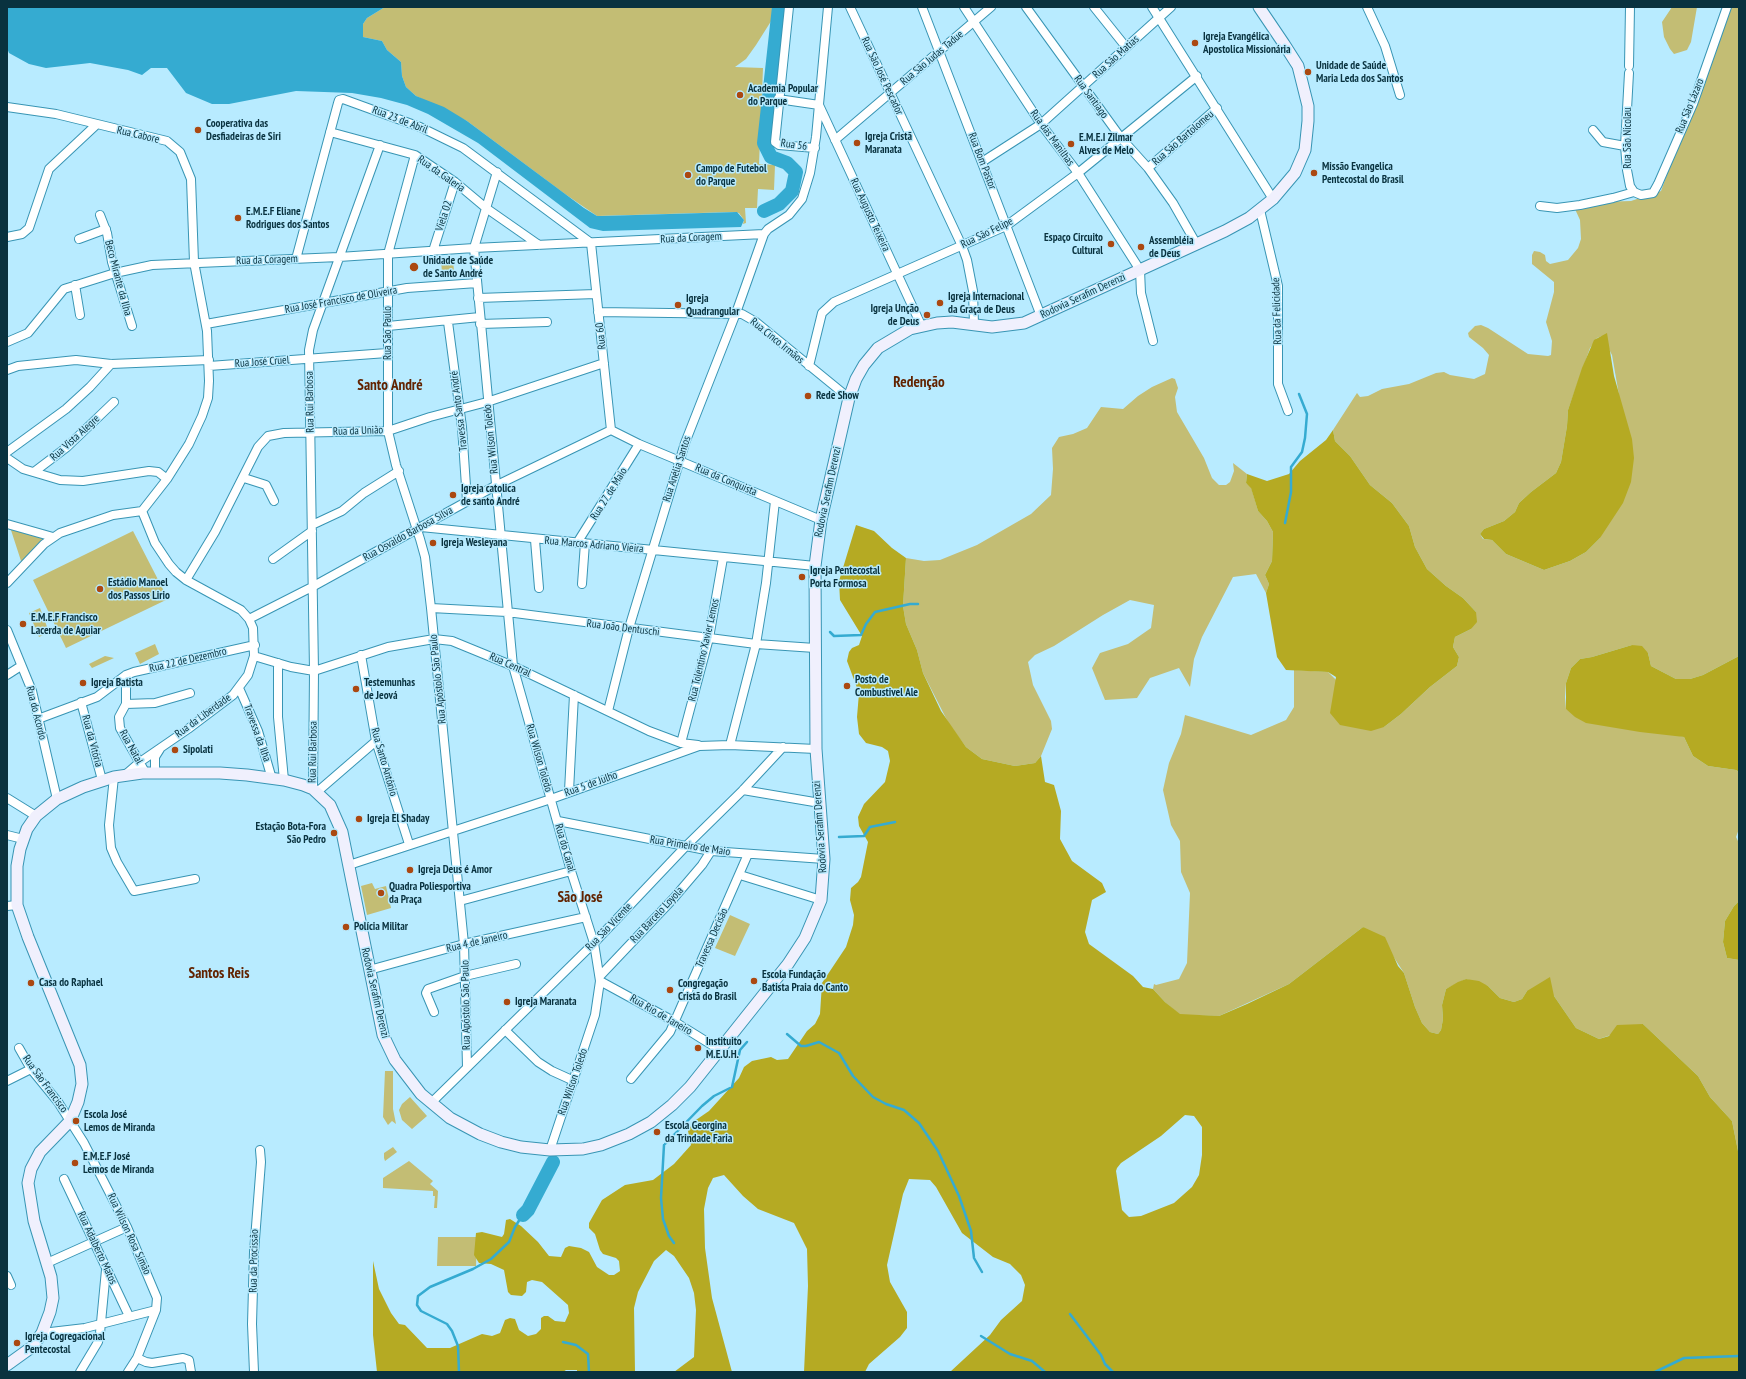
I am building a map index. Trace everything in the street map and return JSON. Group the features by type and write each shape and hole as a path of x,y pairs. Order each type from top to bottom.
{"main road":[{"name":"Rodovia Serafim Derenzi","path":"46,1258 34,1221 28,1190 31,1169 40,1152 70,1121 82,1084 80,1065 22,920 12,906 17,866 23,839 36,816 57,799 102,780 150,772 220,773 284,780 303,784 315,791 325,800 334,812 342,832 380,1024 388,1047 403,1073 431,1103 450,1118 480,1134 500,1142 521,1147 550,1150 583,1149 601,1145 629,1134 645,1125 681,1096 720,1050 788,964 805,938 821,900 824,859 816,748 815,566 820,520 849,398 859,374 878,348 893,338 921,325 952,322 992,327 1009,326 1041,316 1225,231 1260,210 1273,199 1295,173 1305,150 1308,106 1298,66 1259,7"},
{"path":"7,1365 29,1350 42,1333 50,1312 52,1298 51,1277 46,1258"}],"street":[{"path":"789,7 778,98 819,105"},
{"path":"764,234 768,229 789,215 802,199 810,173 817,132 828,7"},
{"name":"Rua São José Pescador","path":"850,7 962,246 967,260 973,291 974,325"},
{"name":"Rua Bom Pastor","path":"922,7 1041,316"},
{"name":"Rua das Manilhas","path":"964,7 1041,124 1078,173 1140,270"},
{"name":"Rua São Judas Tadue","path":"834,138 939,53 991,7"},
{"name":"Rua Santiago","path":"1026,7 1121,138 1148,168 1173,203 1197,245"},
{"path":"1094,7 1126,47"},
{"path":"1152,7 1197,76 1273,199"},
{"name":"Rua São Matias","path":"982,162 1041,124 1171,7"},
{"path":"1367,7 1385,46 1400,95"},
{"name":"Rua São Nicolau","path":"1630,7 1629,70 1625,146 1630,186 1638,194"},
{"name":"Rua São Lázaro","path":"1638,194 1653,193 1658,184 1693,104 1727,7"},
{"name":"Rua São Felipe","path":"809,366 820,320 826,308 834,302 1006,226 1078,173 1197,76"},
{"name":"Rua 56","path":"778,98 775,142 779,145 815,148"},
{"name":"Rua 23 de Abril","path":"296,259 338,102 343,99 444,138 497,172 591,243"},
{"name":"Rua Augusto Teixeira","path":"819,105 921,325"},
{"name":"Rua Cabore","path":"7,107 56,114 96,125 168,141 180,152 191,179 194,262 206,324 209,363 208,398 202,416 189,444 167,479 142,511"},
{"name":"Rua São Bartolomeu","path":"1148,168 1217,108"},
{"path":"7,237 22,234 29,228 49,169 96,125"},
{"path":"817,132 821,130 827,131 834,138"},
{"path":"1593,130 1603,142 1625,146"},
{"name":"Rua da Galeria","path":"330,132 414,155 455,182 486,208 538,245"},
{"name":"Rua Rui Barbosa","path":"315,791 309,359 313,330 380,145"},
{"name":"Rua São Paulo","path":"414,155 388,254 388,430 399,471 419,528"},
{"name":"Rua Wilson Toledo","path":"497,172 474,248 478,298 513,666 551,799"},
{"name":"Viela 02","path":"433,251 455,182"},
{"path":"1540,206 1557,208 1638,194"},
{"name":"Rua da Felicidade","path":"1260,210 1278,286 1278,384 1288,411"},
{"name":"Beco Mirante da Ilha","path":"100,215 106,229 115,273 132,326"},
{"name":"Beco Mirante da Ilha","path":"79,239 106,229"},
{"name":"Rua da Coragem","path":"7,342 28,333 61,292 75,285 152,264 340,257 474,248 764,234"},
{"name":"Rua Anélia Santos","path":"608,711 629,628 679,460 736,313 764,234"},
{"name":"Rua 60","path":"591,243 611,430"},
{"path":"1140,270 1141,294 1153,341"},
{"name":"Rua José Francisco de Oliveira","path":"206,324 406,288 477,283"},
{"path":"75,285 80,315"},
{"path":"478,298 596,294"},
{"name":"Rua Cinco Irmãos","path":"598,312 736,313 756,322 849,398"},
{"path":"388,326 480,321 547,322"},
{"name":"Travessa Santo André","path":"448,322 460,410 467,500"},
{"name":"Rua José Cruel","path":"7,370 18,366 76,360 111,364 209,363 309,359 387,353"},
{"name":"Rua da União","path":"186,580 215,532 244,478 258,447 268,436 284,433 388,430 487,402 604,363"},
{"path":"7,452 66,409 90,387 111,364"},
{"name":"Rua Vista Alegre","path":"34,472 62,451 114,402"},
{"name":"Rua da Conquista","path":"611,430 639,444 820,520"},
{"name":"Rua Osvaldo Barbosa Silva","path":"249,619 312,588 467,500 611,430"},
{"name":"Rua 27 de Maio","path":"581,543 639,444"},
{"path":"7,458 23,469 60,480 83,481 152,471 167,479"},
{"path":"273,559 312,528 342,511 364,493 399,471"},
{"path":"244,478 266,485 274,501"},
{"path":"730,745 756,644 775,501"},
{"path":"7,583 53,537 67,530 113,515 142,511 155,543 169,564 186,580 225,599 241,610 249,619"},
{"path":"7,524 53,537"},
{"name":"Rua Marcos Adriano Vieira","path":"419,528 815,566"},
{"name":"Rua Apóstolo São Paulo","path":"419,528 425,557 431,608 454,830"},
{"path":"535,540 539,588"},
{"path":"581,543 582,584"},
{"name":"Rua Tolentino Xavier Lemos","path":"681,742 709,638 723,558"},
{"name":"Rua João Dentuschi","path":"431,608 507,612 756,644 815,648"},
{"name":"Rua da Liberdade","path":"125,775 140,762 221,705 239,688 248,675 254,656 255,645 253,628 249,619"},
{"name":"Rua do Acordo","path":"7,630 32,691 57,799"},
{"name":"Rua Central","path":"314,671 388,647 434,639 463,644 513,666 649,731 681,742 699,746"},
{"name":"Rua 22 de Dezembro","path":"38,719 98,697 126,675 176,662 255,645"},
{"name":"Rua Santo Antônio","path":"361,655 376,742 409,844"},
{"path":"254,656 314,671"},
{"path":"278,663 277,705 284,780"},
{"path":"7,676 21,666"},
{"name":"Rua Natal","path":"126,675 126,704 120,717 120,728 140,762 150,772"},
{"name":"Travessa da Ilha","path":"239,688 258,731 272,779"},
{"path":"126,704 155,703 190,693"},
{"path":"569,791 574,695"},
{"name":"Rua da Vitória","path":"81,702 102,780"},
{"path":"315,791 376,742"},
{"name":"Rua da Liberdade","path":"150,772 155,757 165,744"},
{"name":"Rua 5 de Julho","path":"349,865 409,844 551,799 569,791 699,746 730,745 816,748"},
{"name":"Rua São Vicente","path":"431,1103 594,943 783,747"},
{"path":"114,777 109,826 111,848 117,862 134,890 195,879"},
{"path":"743,790 820,803"},
{"path":"7,798 36,816"},
{"name":"Rua do Canal","path":"551,799 571,871 594,943"},
{"name":"Rua Primeiro de Maio","path":"558,821 711,851 824,859"},
{"path":"454,830 464,944"},
{"path":"7,834 23,839"},
{"name":"Rua Barcelo Loyola","path":"600,978 673,899 702,865 711,851"},
{"name":"Travessa Decisão","path":"631,1078 664,1040 675,1022 748,854"},
{"path":"460,901 571,871"},
{"path":"740,875 821,900"},
{"name":"Rua 4 de Janeiro","path":"369,970 464,944 586,917"},
{"name":"Rua Wilson Toledo","path":"550,1150 595,1015 600,978 594,943"},
{"name":"Rua Apóstolo São Paulo","path":"464,944 467,1067"},
{"path":"434,1012 427,990 465,976 516,964"},
{"name":"Rua Rio de Janeiro","path":"600,978 720,1050"},
{"path":"505,1030 538,1062 552,1071 574,1081"},
{"name":"Rua São Francisco","path":"19,1048 31,1069 54,1096 70,1121"},
{"path":"7,1081 31,1069"},
{"name":"Rua Wilson Rosa Simão","path":"70,1121 84,1143 127,1227 150,1278 157,1298 157,1309"},
{"name":"Rua da Procissão","path":"254,1372 252,1324 254,1252 261,1162 260,1150"},
{"name":"Rua Adalberto Matos","path":"64,1179 129,1316"},
{"path":"46,1258 95,1243 127,1227"},
{"path":"80,1372 98,1342 102,1323 106,1270"},
{"path":"7,1276 12,1285"},
{"path":"42,1333 85,1328 157,1309"},
{"path":"128,1372 137,1358 157,1309"},
{"path":"137,1358 152,1363 183,1358 189,1360 191,1372"}],"shaded area":[{"path":"385,7 780,7 746,59 735,67 763,68 759,164 775,165 774,190 758,189 757,208 745,208 746,223 743,224 744,220 739,213 733,212 597,216 467,121 416,96 406,87 402,76 401,62 387,50 382,41 363,37 363,24 367,18"},
{"path":"1672,7 1697,7 1691,42 1687,50 1674,54 1664,37 1662,22"},
{"path":"1728,7 1739,7 1739,656 1703,675 1690,679 1676,679 1651,666 1648,653 1632,645 1580,659 1571,668 1566,683 1565,697 1566,709 1684,737 1693,756 1708,766 1736,770 1739,772 1739,829 1736,837 1739,843 1739,901 1734,906 1725,921 1723,942 1727,958 1739,960 1739,1156 1732,1121 1710,1097 1698,1076 1643,1024 1599,1039 1576,1028 1554,996 1527,991 1522,999 1514,1002 1500,998 1488,986 1466,979 1446,989 1442,1005 1443,1019 1441,1030 1438,1034 1430,1032 1422,1023 1404,973 1391,953 1363,927 1289,984 1219,1016 1180,1015 1153,989 1154,984 1156,985 1179,979 1187,963 1190,893 1181,872 1180,841 1171,825 1163,790 1169,763 1181,734 1185,715 1251,735 1286,720 1294,707 1294,670 1328,672 1384,727 1457,666 1459,657 1453,647 1455,637 1471,629 1476,612 1463,598 1446,586 1427,569 1415,547 1409,526 1392,503 1370,485 1350,456 1335,441 1333,430 1357,393 1360,397 1368,396 1382,389 1409,384 1436,373 1444,372 1450,375 1474,379 1485,374 1489,355 1469,337 1468,333 1475,326 1481,325 1488,328 1528,354 1551,355 1552,341 1546,322 1554,292 1554,282 1532,264 1532,255 1534,251 1545,255 1546,261 1550,264 1568,260 1578,248 1581,239 1580,220 1575,209 1600,202 1631,201 1661,191","holes":["1602,336 1612,355 1619,395 1600,538 1586,552 1570,561 1544,570 1506,554 1492,540 1483,539 1480,534 1484,529 1504,521 1515,512 1519,503 1556,473 1561,462 1568,410 1590,348 1597,338"]},
{"path":"453,260 454,271 442,272 441,261"},
{"path":"1607,333 1614,376 1632,439 1634,458 1631,482 1623,503 1600,538 1586,552 1570,561 1544,570 1506,554 1492,540 1484,539 1480,534 1484,529 1504,521 1515,512 1519,503 1556,473 1561,462 1568,410 1582,368 1594,340"},
{"path":"1172,378 1175,379 1178,388 1175,397 1177,412 1204,458 1212,478 1219,485 1226,485 1230,482 1234,471 1233,463 1247,474 1246,483 1251,487 1258,511 1267,521 1273,532 1272,561 1265,575 1269,584 1266,593 1256,574 1233,577 1202,637 1194,659 1190,687 1179,668 1150,678 1137,698 1105,700 1092,668 1100,653 1128,644 1151,628 1154,605 1130,600 1103,615 1054,646 1035,655 1028,662 1033,685 1051,721 1052,729 1041,756 1035,763 1015,766 982,759 966,747 949,724 923,673 917,650 906,624 903,606 906,558 924,561 940,560 977,545 1031,514 1051,495 1053,469 1052,448 1059,437 1073,434 1087,428 1101,407 1123,409 1138,396 1152,387"},
{"path":"1333,430 1335,441 1350,456 1370,485 1392,503 1409,526 1415,547 1427,569 1446,586 1463,598 1476,612 1477,622 1471,629 1455,637 1453,647 1459,657 1457,666 1384,727 1371,731 1340,725 1330,713 1336,677 1328,672 1286,670 1277,657 1266,593 1269,584 1265,575 1272,561 1273,532 1267,521 1258,511 1251,488 1246,483 1247,474 1267,481 1289,474 1300,461 1326,440"},
{"path":"856,525 874,531 892,548 906,558 903,606 906,624 917,650 923,673 941,711 966,747 982,759 1015,766 1035,763 1041,756 1045,782 1054,785 1061,811 1060,839 1072,861 1102,883 1106,892 1092,900 1085,932 1089,944 1133,976 1143,987 1153,989 1165,1002 1180,1014 1219,1016 1247,1004 1289,984 1363,927 1385,937 1398,966 1404,973 1422,1023 1430,1032 1438,1034 1441,1030 1443,1019 1442,1005 1446,989 1466,979 1479,981 1488,986 1500,998 1514,1002 1522,999 1527,991 1550,977 1554,996 1576,1028 1599,1039 1609,1036 1617,1025 1643,1024 1698,1076 1710,1097 1732,1121 1739,1156 1739,1372 950,1372 990,1335 1001,1320 1022,1301 1025,1285 1021,1275 1010,1264 993,1257 962,1233 936,1187 930,1180 909,1179 903,1194 887,1265 890,1282 907,1312 907,1328 900,1337 869,1364 865,1372 804,1372 808,1286 807,1249 794,1223 758,1209 743,1196 724,1175 713,1178 708,1188 704,1209 705,1248 712,1298 732,1372 674,1372 694,1357 696,1310 694,1293 689,1278 674,1256 666,1250 654,1261 638,1292 634,1308 635,1372 577,1372 577,1370 566,1370 563,1372 377,1372 373,1335 373,1261 379,1289 391,1313 399,1324 405,1325 427,1348 450,1348 482,1334 492,1336 500,1333 505,1320 510,1318 515,1319 519,1330 528,1336 536,1334 541,1329 541,1318 544,1316 548,1316 555,1321 565,1322 569,1313 568,1305 542,1282 532,1280 527,1282 526,1292 522,1296 511,1295 508,1292 504,1270 491,1264 479,1263 474,1255 476,1233 482,1232 502,1237 504,1234 506,1220 510,1219 521,1226 538,1242 549,1256 561,1257 565,1248 569,1246 581,1248 589,1252 597,1267 609,1275 614,1275 620,1271 619,1261 616,1258 603,1254 600,1250 595,1234 589,1228 589,1223 602,1200 625,1185 653,1180 674,1164 691,1145 688,1131 693,1122 709,1111 739,1078 744,1067 752,1061 771,1057 777,1060 788,1059 807,1031 815,1024 820,1014 822,983 846,947 853,925 854,915 850,900 851,888 861,877 868,842 859,826 858,817 864,804 885,782 890,761 888,751 882,747 866,743 859,734 857,717 859,693 847,661 849,652 852,648 859,645 862,636 840,600 839,581","holes":["1185,1115 1194,1116 1202,1127 1202,1155 1199,1175 1192,1187 1174,1203 1141,1216 1129,1217 1122,1210 1116,1171 1117,1168 1121,1163 1161,1136"]},
{"path":"10,527 48,537 22,564"},
{"name":"Estádio Manoel dos Passos Lirio","path":"133,531 168,599 66,648 33,580"},
{"path":"40,608 49,632 39,637 29,613"},
{"path":"155,644 159,654 140,664 135,653"},
{"path":"1632,645 1642,646 1648,653 1651,666 1676,679 1690,679 1703,675 1739,656 1739,772 1736,770 1708,766 1693,756 1684,737 1640,732 1586,723 1575,717 1566,709 1566,683 1571,668 1580,659"},
{"path":"105,656 114,658 92,668 89,664"},
{"path":"372,883 375,889 386,886 391,908 367,915 361,886"},
{"path":"1739,901 1739,960 1727,958 1723,942 1725,921 1734,906"},
{"path":"730,915 750,924 735,956 715,948"},
{"path":"385,1071 393,1071 393,1109 396,1124 392,1121 388,1125 383,1117"},
{"path":"410,1097 427,1116 412,1129 402,1120 399,1110 402,1104"},
{"path":"393,1147 397,1152 385,1161 384,1153"},
{"path":"409,1161 433,1181 430,1184 438,1191 437,1208 434,1208 435,1196 433,1196 433,1191 383,1188 383,1178"},
{"path":"438,1237 477,1237 476,1266 437,1266"}],"water":[{"path":"7,7 385,7 367,18 363,24 363,37 382,41 387,50 401,62 402,76 406,87 416,96 444,107 467,121 584,208 597,216 737,212 744,220 741,227 603,231 590,228 478,143 428,114 407,105 381,98 352,93 296,91 229,104 212,104 186,93 167,68 151,68 142,75 128,70 90,63 46,68 29,64 9,53 7,48"}],"waterway":[{"path":"764,211 779,204 792,191 796,172 787,163 771,157 764,143 779,7"},
{"path":"1285,523 1291,492 1291,467 1302,452 1305,438 1307,414 1299,394"},
{"path":"830,632 834,636 861,635 866,624 875,612 910,604 918,604"},
{"path":"839,837 864,836 870,827 895,822"},
{"path":"787,1034 801,1046 819,1042 839,1053 853,1076 873,1097 886,1104 904,1110 919,1123 938,1151 959,1196 971,1231 974,1258 982,1272"},
{"path":"732,1087 740,1050 747,1042"},
{"path":"665,1144 702,1106 714,1096 730,1088"},
{"path":"664,1145 661,1198 663,1219 669,1236 674,1243"},
{"path":"523,1215 528,1210 553,1162"},
{"path":"459,1372 458,1346 452,1331 447,1324 421,1311 417,1305 418,1296 430,1287 473,1269 491,1259 509,1242 520,1219"},
{"path":"1070,1314 1101,1355 1105,1364 1113,1372"},
{"path":"981,1336 1010,1354 1032,1361 1045,1372"},
{"path":"563,1342 576,1345 588,1354 589,1372"},
{"path":"1655,1372 1684,1358 1739,1356"}],"place":[{"name":"Igreja Evangélica Apostolica Missionária","path":"1195,43"},
{"name":"Unidade de Saúde Maria Leda dos Santos","path":"1308,72"},
{"name":"Academia Popular do Parque","path":"740,95"},
{"name":"Cooperativa das Desfiadeiras de Siri","path":"198,130"},
{"name":"Igreja Cristã Maranata","path":"857,143"},
{"name":"E.M.E.I Zilmar Alves de Melo","path":"1071,144"},
{"name":"Missão Evangelica Pentecostal do Brasil","path":"1314,173"},
{"name":"Campo de Futebol do Parque","path":"688,175"},
{"name":"E.M.E.F Eliane Rodrigues dos Santos","path":"238,218"},
{"name":"Espaço Circuito Cultural","path":"1111,244"},
{"name":"Assembléia de Deus","path":"1141,247"},
{"name":"Unidade de Saúde de Santo André","path":"414,267"},
{"name":"Igreja Internacional da Graça de Deus","path":"940,303"},
{"name":"Igreja Quadrangular","path":"678,305"},
{"name":"Igreja Unção de Deus","path":"927,315"},
{"name":"Rede Show","path":"808,396"},
{"name":"Igreja catolica de santo André","path":"453,495"},
{"name":"Igreja Wesleyana","path":"433,543"},
{"name":"Igreja Pentecostal Porta Formosa","path":"802,577"},
{"name":"Estádio Manoel dos Passos Lirio","path":"100,589"},
{"name":"E.M.E.F Francisco Lacerda de Aguiar","path":"23,624"},
{"name":"Igreja Batista","path":"83,683"},
{"name":"Posto de Combustivel Ale","path":"847,686"},
{"name":"Testemunhas de Jeová","path":"356,689"},
{"name":"Sipolati","path":"175,750"},
{"name":"Igreja El Shaday","path":"359,819"},
{"name":"Estação Bota-Fora São Pedro","path":"334,833"},
{"name":"Igreja Deus é Amor","path":"410,870"},
{"name":"Quadra Poliesportiva da Praça","path":"381,893"},
{"name":"Polícia Militar","path":"346,927"},
{"name":"Escola Fundação Batista Praia do Canto","path":"754,981"},
{"name":"Casa do Raphael","path":"31,983"},
{"name":"Congregação Cristã do Brasil","path":"670,990"},
{"name":"Igreja Maranata","path":"507,1002"},
{"name":"Instituito M.E.U.H.","path":"698,1048"},
{"name":"Escola José Lemos de Miranda","path":"76,1121"},
{"name":"Escola Georgina da Trindade Faria","path":"657,1132"},
{"name":"E.M.E.F José Lemos de Miranda","path":"75,1163"},
{"name":"Igreja Cogregacional Pentecostal","path":"17,1343"}],"district":[{"name":"Redenção","path":"919,383"},
{"name":"Santo André","path":"390,386"},
{"name":"São José","path":"580,898"},
{"name":"Santos Reis","path":"219,974"}]}
